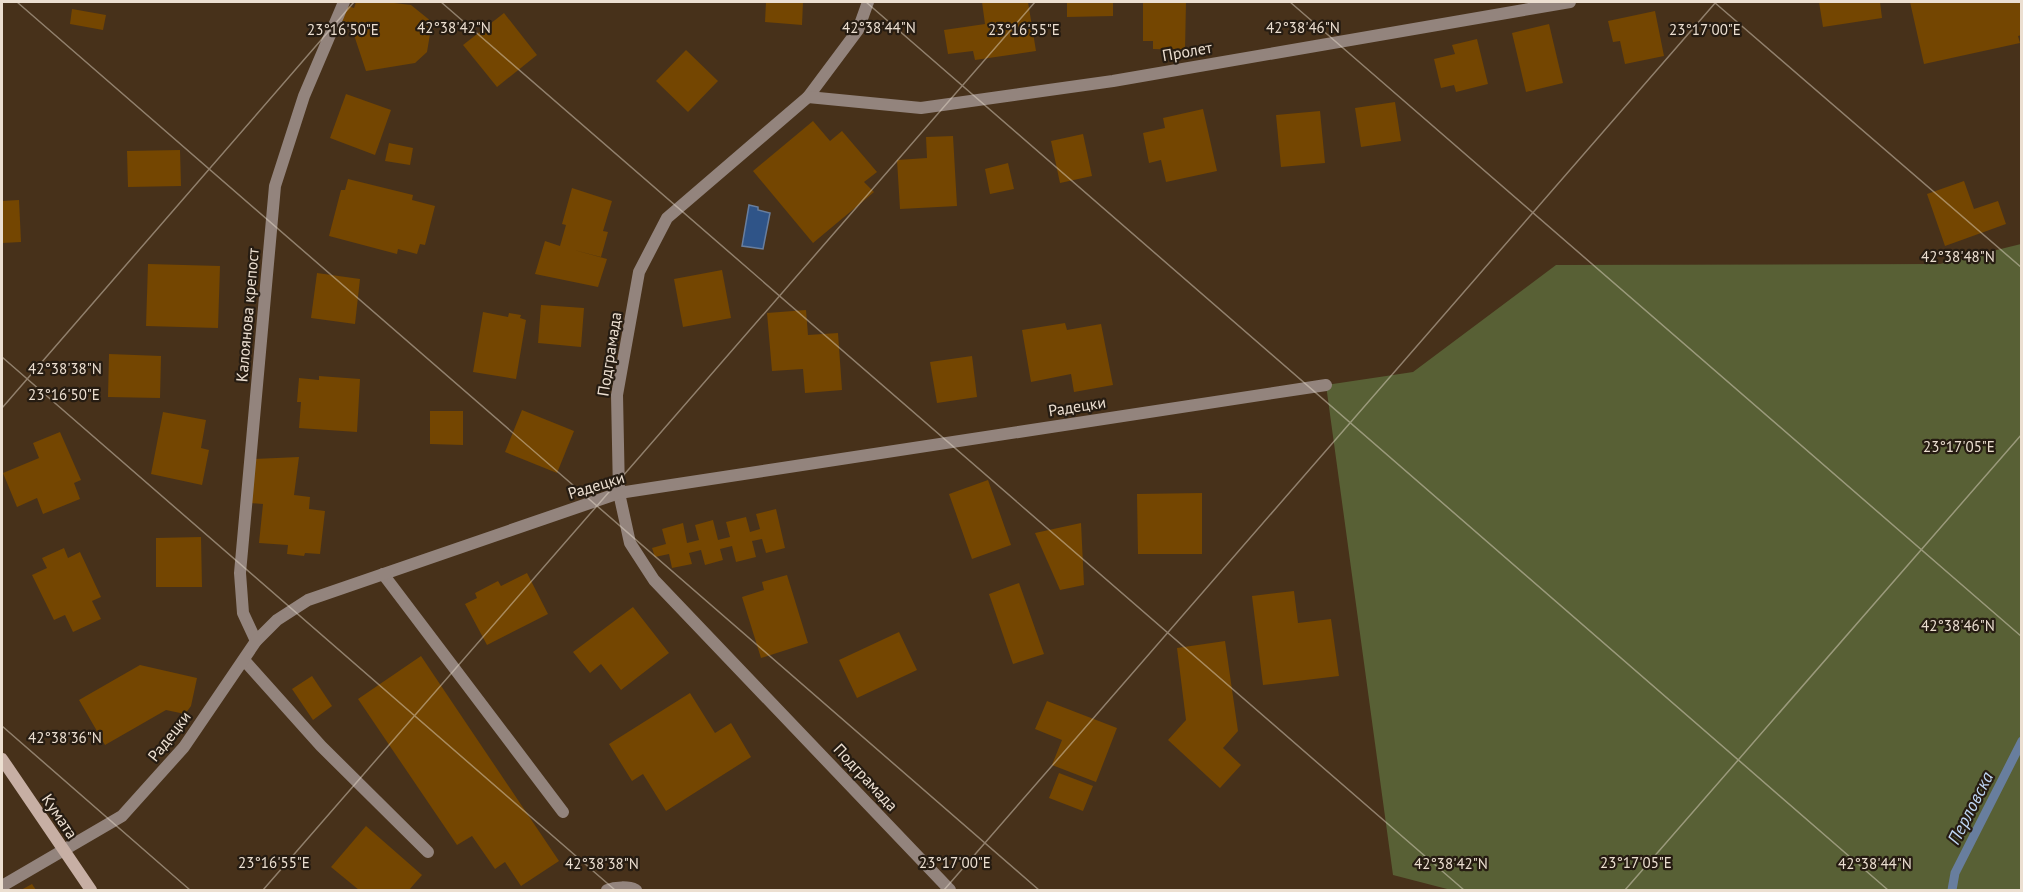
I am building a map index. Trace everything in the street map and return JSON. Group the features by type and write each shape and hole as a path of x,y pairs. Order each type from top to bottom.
{"main road":[{"name":"Кумата","path":"2,759 91,891"}],"street":[{"name":"Калоянова крепост","path":"256,641 243,613 240,573 275,186 304,96 344,2"},
{"name":"Подграмада","path":"868,2 858,30 808,97 668,218 639,272 617,395 619,493 630,543 654,580 950,891"},
{"name":"Пролет","path":"808,97 921,108 1113,81 1570,2"},
{"name":"Радецки","path":"2,886 122,816 184,747 256,641 277,620 308,600 619,493 1326,385"},
{"path":"383,574 563,812"},
{"path":"244,660 321,746 428,852"},
{"path":"607,891 613,888 631,888 636,891"}],"green space":[{"path":"2021,244 2021,890 1451,890 1393,875 1326,385 1413,372 1556,265 1940,264"}],"water":[{"path":"749,205 770,213 763,249 742,246"}],"building":[{"path":"356,2 411,5 432,22 427,52 415,63 366,71 350,23 340,20 344,5 354,8"},
{"path":"766,2 803,2 802,25 765,22"},
{"path":"982,2 1028,2 1036,51 975,60 973,51 948,54 944,30 985,24"},
{"path":"1067,2 1113,2 1113,16 1067,17"},
{"path":"1143,2 1186,2 1185,50 1153,49 1153,41 1143,41"},
{"path":"1819,2 1880,2 1882,18 1823,27"},
{"path":"1910,2 2022,2 2022,35 2018,36 2020,43 1924,64"},
{"path":"72,9 106,15 103,30 70,24"},
{"path":"1655,11 1664,56 1625,64 1620,41 1613,42 1608,21"},
{"path":"504,13 537,55 497,87 463,45"},
{"path":"1549,24 1563,83 1526,92 1512,33"},
{"path":"1477,39 1488,84 1456,92 1454,85 1441,88 1434,59 1455,54 1452,45"},
{"path":"686,50 718,81 688,112 656,81"},
{"path":"346,94 391,110 375,155 330,138"},
{"path":"1395,102 1401,141 1361,147 1355,108"},
{"path":"1203,109 1217,171 1166,182 1161,160 1149,163 1143,133 1165,128 1163,118"},
{"path":"1320,111 1325,163 1281,167 1276,115"},
{"path":"813,121 830,141 842,131 877,172 864,182 874,192 813,243 753,171"},
{"path":"1083,134 1092,176 1060,183 1051,141"},
{"path":"953,136 957,206 900,209 897,160 927,158 926,137"},
{"path":"389,143 413,148 410,165 385,161"},
{"path":"180,150 181,186 128,187 127,151"},
{"path":"1008,163 1014,189 990,194 985,169"},
{"path":"348,179 413,195 412,200 435,206 425,245 420,244 417,254 398,249 397,254 329,236 341,190 345,190"},
{"path":"1964,181 1974,209 1998,201 2006,224 1945,246 1927,194"},
{"path":"572,188 612,201 603,231 608,232 601,257 574,250 607,259 598,287 535,274 545,241 560,246 566,225 562,224"},
{"path":"19,200 21,242 2,243 2,201"},
{"path":"148,264 220,266 218,328 146,326"},
{"path":"722,270 731,318 683,327 674,279"},
{"path":"317,273 360,279 355,324 311,318"},
{"path":"541,305 584,308 581,347 538,343"},
{"path":"806,310 808,335 838,333 842,390 805,393 803,369 772,371 767,313"},
{"path":"483,312 508,317 509,313 521,315 520,318 526,320 516,379 473,372"},
{"path":"1065,323 1067,330 1101,324 1113,385 1074,392 1071,374 1031,382 1022,330"},
{"path":"109,354 161,356 160,398 108,397"},
{"path":"972,356 977,397 937,403 930,362"},
{"path":"319,376 360,379 357,432 299,428 301,402 297,402 299,378 319,380"},
{"path":"522,410 574,431 557,473 505,452"},
{"path":"430,411 463,411 463,445 430,444"},
{"path":"163,412 206,420 201,448 209,450 202,485 151,474"},
{"path":"60,432 81,480 74,483 80,499 43,514 37,498 17,507 3,473 39,458 33,443"},
{"path":"299,457 294,495 310,497 309,509 325,511 320,554 305,553 304,556 287,554 288,545 259,543 263,504 250,503 252,459"},
{"path":"988,480 1011,545 972,559 949,494"},
{"path":"1202,493 1202,554 1138,554 1137,494"},
{"path":"776,509 785,548 766,553 762,539 752,541 756,557 736,562 732,546 720,549 723,560 705,565 701,550 689,553 692,564 672,568 669,554 655,557 652,548 666,544 662,529 683,523 687,543 699,540 695,525 713,520 718,540 730,537 726,522 746,517 750,532 760,529 756,514"},
{"path":"1081,523 1084,585 1060,590 1035,533"},
{"path":"201,537 202,587 156,587 156,538"},
{"path":"64,548 68,558 80,552 101,597 92,601 101,619 73,632 65,615 54,620 32,575 47,568 42,558"},
{"path":"527,573 548,614 487,645 465,604 477,598 475,593 498,581 501,586"},
{"path":"787,575 808,643 761,658 742,597 764,590 762,582"},
{"path":"1019,583 1044,654 1013,664 989,594"},
{"path":"1294,591 1298,623 1331,619 1339,676 1263,685 1252,596"},
{"path":"633,607 669,653 621,690 601,664 590,673 573,652"},
{"path":"899,632 917,670 857,698 839,660"},
{"path":"1225,641 1238,731 1223,748 1241,765 1220,788 1168,740 1186,720 1177,648"},
{"path":"421,656 559,861 521,886 505,862 495,869 472,836 457,845 358,699"},
{"path":"140,665 197,678 191,706 185,714 166,710 105,745 79,700"},
{"path":"312,676 332,706 313,720 292,689"},
{"path":"690,693 715,733 731,723 751,757 666,811 643,774 632,781 609,744"},
{"path":"1047,701 1117,728 1096,782 1052,765 1062,740 1035,729"},
{"path":"1059,773 1093,786 1083,811 1049,798"},
{"path":"366,826 422,875 409,890 359,890 331,867"},
{"path":"32,884 36,890 21,890"}],"waterway":[{"name":"Перловска","path":"1952,890 1955,873 2022,741"}]}
